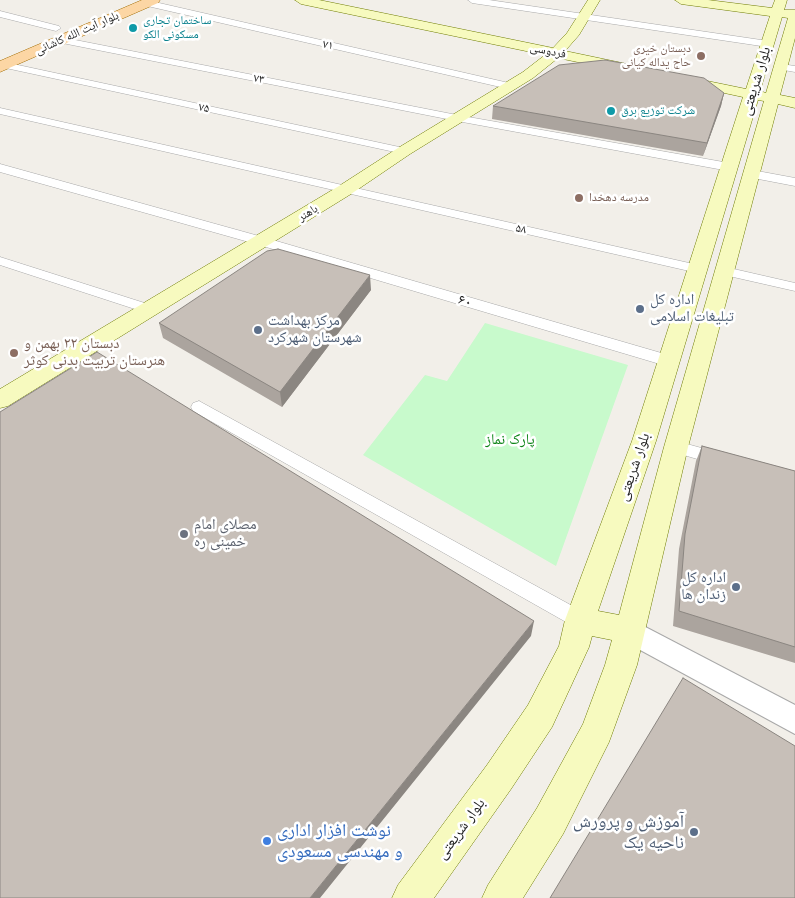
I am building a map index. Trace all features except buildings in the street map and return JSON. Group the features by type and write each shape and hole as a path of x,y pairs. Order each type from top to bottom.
{"main road":[{"name":"بلوار آیت الله کاشانی","path":"1,62 123,0"},
{"name":"فردوسی","path":"301,0 637,70"},
{"name":"باهنر","path":"0,400 261,242 527,76 556,53 580,40 583,17 594,0"},
{"path":"681,0 789,12"},
{"name":"بلوار آیت الله کاشانی","path":"58,34 150,1"},
{"name":"بلوار شریعتی","path":"411,898 499,777 540,716 574,647 580,620 644,440 698,269 741,170 764,98 768,44 789,12"},
{"name":"بلوار شریعتی","path":"764,98 788,68 789,12"},
{"path":"510,44 580,40 613,65"},
{"path":"510,44 524,52 529,59 531,67 527,76"},
{"path":"527,76 568,66 613,65"},
{"path":"673,78 764,98"},
{"path":"714,86 738,103 764,98"},
{"name":"بلوار شریعتی","path":"500,898 550,821 597,731 621,665 676,447 725,271 741,170"},
{"path":"580,620 630,631"}],"street":[{"path":"472,0 768,44"},
{"name":"۷۱","path":"150,1 509,86"},
{"path":"0,14 58,34"},
{"name":"۷۳","path":"58,34 457,118 741,170 795,182"},
{"name":"۷۵","path":"1,62 404,151"},
{"name":"۵۸","path":"0,111 698,269"},
{"name":"۶۰","path":"0,168 669,361"},
{"path":"0,261 148,309"},
{"path":"725,271 795,286"},
{"path":"199,407 580,620"},
{"path":"676,447 740,465"},
{"path":"630,631 795,720"}],"green space":[{"name":"پارک نماز","path":"485,323 628,365 556,566 363,455 425,375 447,381"}],"place":[{"name":"ساختمان تجاری مسکونی الکو","path":"133,28"},
{"name":"دبستان خیری حاج یداله کیانی","path":"701,56"},
{"name":"شرکت توزیع برق","path":"611,111"},
{"name":"مدرسه دهخدا","path":"579,198"},
{"name":"اداره کل تبلیغات اسلامی","path":"640,309"},
{"name":"مرکز بهداشت شهرستان شهرکرد","path":"258,330"},
{"name":"دبستان ۲۲ بهمن و هنرستان تربیت بدنی کوثر","path":"14,353"},
{"name":"مصلای امام خمینی ره","path":"184,534"},
{"name":"اداره کل زندان ها","path":"736,587"},
{"name":"آموزش و پرورش ناحیه یک","path":"694,832"},
{"name":"نوشت افزار اداری و مهندسی مسعودی","path":"267,841"}]}
